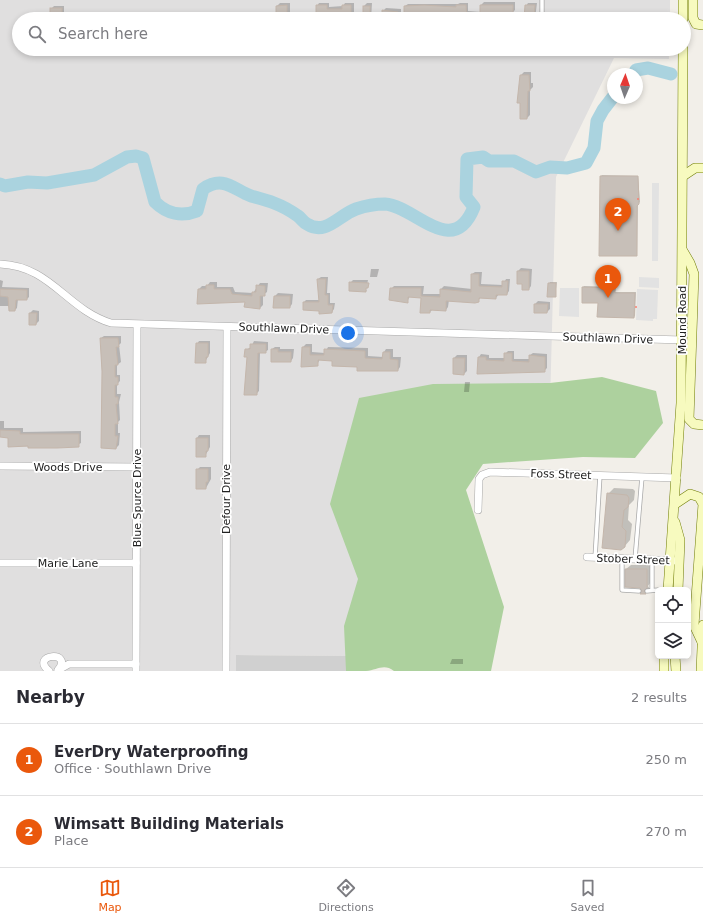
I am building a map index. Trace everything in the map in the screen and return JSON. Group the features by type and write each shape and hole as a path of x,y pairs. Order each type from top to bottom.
{"main road":[{"path":"683,0 683,12"},
{"path":"693,0 693,18 696,24 703,25"},
{"name":"Mound Road","path":"669,587 675,560 674,519 682,340 683,56"},
{"path":"683,176 695,168 703,168"},
{"path":"683,251 694,274 689,419 694,424 703,426"},
{"path":"675,504 690,494 699,497 703,504 700,589 694,625 702,642"},
{"path":"675,560 678,587"},
{"path":"701,665 703,625"},
{"path":"664,659 664,671"},
{"path":"675,659 676,671"}],"street":[{"name":"Southlawn Drive","path":"0,264 18,266 33,271 51,283 90,315 111,323 137,325 682,340"},
{"name":"Blue Spurce Drive","path":"136,668 137,325"},
{"name":"Defour Drive","path":"226,671 227,327"},
{"name":"Woods Drive","path":"0,466 137,467"},
{"name":"Foss Street","path":"478,510 479,479 485,473 495,472 677,478"},
{"name":"Stober Street","path":"587,557 675,560"},
{"name":"Marie Lane","path":"0,563 136,563"},
{"path":"50,671 45,665 48,658 55,656 69,664 136,668"},
{"path":"58,670 61,664 60,659"},
{"path":"58,670 69,664"}],"lane":[{"path":"542,0 542,12"},
{"path":"595,558 600,476"},
{"path":"635,559 642,477"},
{"path":"622,559 622,590 639,591"},
{"path":"647,591 652,590 652,560"}],"shaded area":[{"path":"0,0 670,0 670,12 12,12 12,56 669,56 669,59 614,58 609,68 607,68 607,72 556,177 550,405 389,405 352,656 236,655 236,671 0,671"},
{"path":"652,183 659,183 658,261 652,261"},
{"path":"639,277 659,278 659,288 639,287"},
{"path":"560,288 579,288 579,317 559,316"},
{"path":"637,289 658,290 657,319 653,319 653,321 636,320"},
{"path":"236,655 352,656 352,671 236,671"}],"green space":[{"path":"602,377 656,391 663,423 635,458 583,457 483,464 466,490 504,607 491,671 394,671 384,667 366,671 346,671 344,626 358,579 330,504 359,398 433,384 550,383"}],"building":[{"path":"287,5 287,12 276,12 276,6"},
{"path":"316,5 327,5 327,9 342,9 342,5 351,5 351,12 316,12"},
{"path":"424,5 456,7 456,5 466,5 466,12 404,12 404,6"},
{"path":"480,5 513,5 513,12 480,12"},
{"path":"525,5 535,5 534,12 524,12"},
{"path":"363,6 370,6 370,12 363,12"},
{"path":"50,8 62,8 62,12 50,12"},
{"path":"382,10 398,12 382,12"},
{"path":"520,75 529,75 530,91 528,91 527,119 520,119 520,103 517,103"},
{"path":"600,176 638,176 639,204 637,206 637,256 599,256"},
{"path":"517,271 529,271 529,290 522,290 522,284 517,284"},
{"path":"471,274 479,274 479,286 502,287 502,281 508,281 507,295 496,295 496,299 479,298 479,302 475,303 446,301 446,311 430,310 430,313 420,313 421,298 408,297 408,303 389,300 390,288 421,288 421,296 440,297 440,289 471,292"},
{"path":"317,279 326,279 325,295 328,295 328,305 333,305 332,313 319,314 319,311 303,310 303,302 319,302"},
{"path":"349,282 369,283 368,288 366,288 366,292 349,291"},
{"path":"548,283 556,283 556,297 547,297"},
{"path":"206,285 214,285 214,289 230,289 232,294 252,296 252,292 256,292 256,285 265,286 265,296 260,296 260,309 244,307 245,302 197,304 198,289 206,289"},
{"path":"582,287 615,288 615,293 635,293 634,318 597,317 598,303 582,303"},
{"path":"0,289 27,290 27,300 16,300 15,311 9,311 8,297 0,296"},
{"path":"274,296 290,296 290,308 273,308"},
{"path":"534,304 548,304 547,313 534,313"},
{"path":"29,313 37,313 36,325 29,325"},
{"path":"100,338 118,338 119,347 116,347 118,365 115,365 115,377 118,377 118,385 115,385 115,397 118,397 118,404 116,404 118,424 115,424 115,436 118,436 116,449 101,448 102,371"},
{"path":"196,343 208,343 208,357 206,357 206,363 195,363"},
{"path":"250,344 266,344 266,353 258,353 257,395 244,395 247,357 244,357 245,349 250,349"},
{"path":"302,347 310,347 310,355 324,355 324,349 365,351 365,358 382,359 383,352 390,352 390,359 398,360 398,371 357,371 357,367 332,366 332,361 318,360 318,366 301,367"},
{"path":"271,349 278,349 278,352 291,352 291,362 271,362"},
{"path":"504,353 512,353 512,361 529,362 529,355 545,357 545,372 477,374 478,357 486,357 486,360 504,361"},
{"path":"453,358 465,358 464,375 453,374"},
{"path":"0,430 20,431 20,434 79,434 79,447 8,447 8,438 0,437"},
{"path":"196,438 208,438 208,451 206,451 206,457 196,457"},
{"path":"196,469 208,469 208,482 206,482 206,489 196,489"},
{"path":"607,493 627,495 629,498 628,507 624,510 622,527 626,531 625,547 621,550 602,548"},
{"path":"625,569 647,569 647,588 644,591 646,594 640,594 642,591 640,588 625,587"}],"waterway":[{"path":"643,69 648,68 671,74"},
{"path":"0,184 5,186 28,182 47,183 94,175 127,157 136,156 143,158 155,202 170,212 186,214 197,211 203,189 216,183 222,183 251,196 289,210 314,227 320,228 326,226 356,209 370,205 385,204 397,207 433,226 445,230 455,229 465,222 474,207 466,197 467,159 483,157 489,161 514,161 536,172 550,167 567,168 586,163 594,148 597,121 608,104"}],"place":[{"name":"Wimsatt Building Materials","path":"618,231"},
{"name":"EverDry Waterproofing","path":"608,298"}]}
